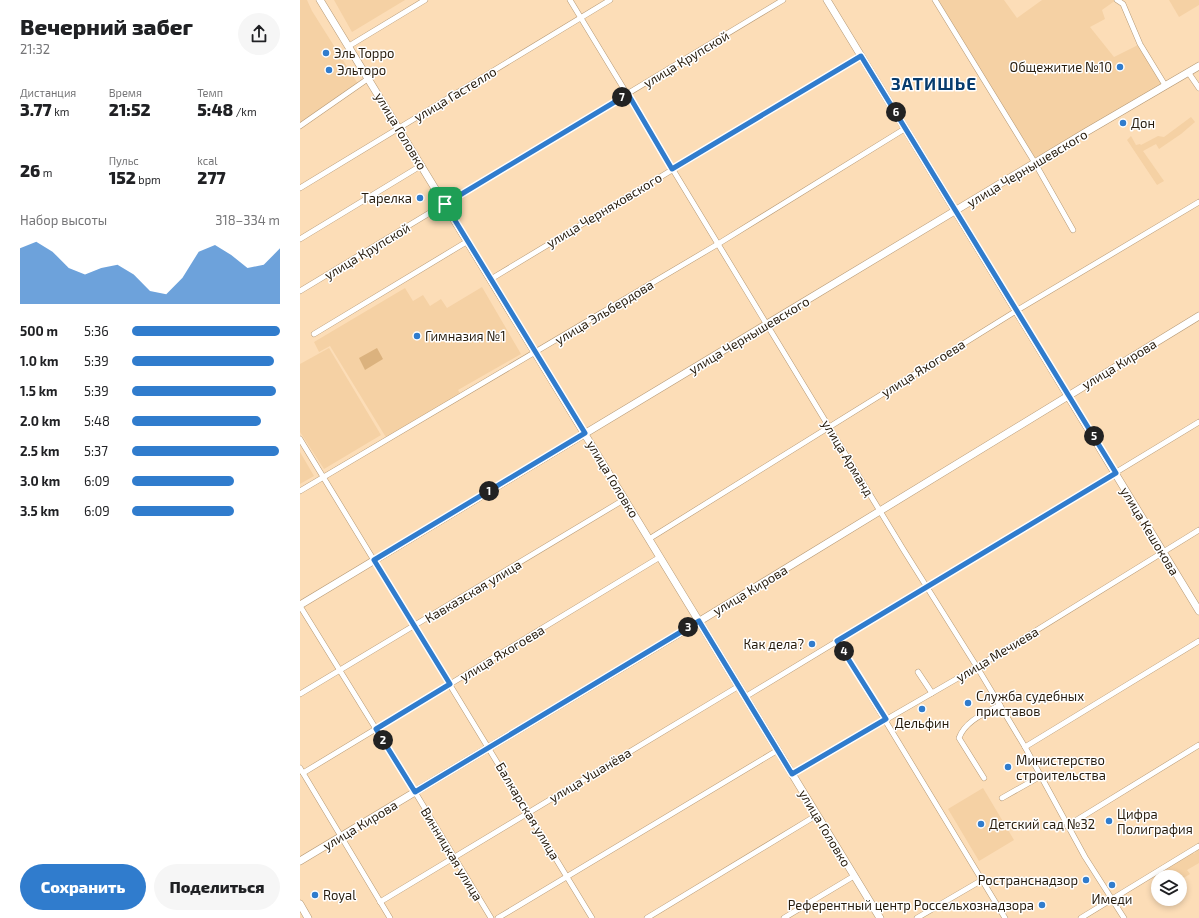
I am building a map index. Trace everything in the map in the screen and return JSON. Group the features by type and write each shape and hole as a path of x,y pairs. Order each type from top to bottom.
{"street":[{"name":"улица Головко","path":"320,0 422,164 880,918"},
{"path":"349,46 424,0"},
{"name":"улица Арманд","path":"570,0 879,510 1000,705 1025,747 1067,826 1124,918"},
{"name":"улица Гастелло","path":"300,188 610,0"},
{"name":"улица Крупской","path":"300,291 783,0"},
{"name":"улица Кешокова","path":"827,0 1016,311 1069,394 1163,553 1199,610"},
{"path":"935,0 1035,163 1073,230"},
{"path":"1117,0 1123,4 1140,44 1165,85"},
{"name":"улица Черняховского","path":"491,279 861,56"},
{"name":"улица Чернышевского","path":"300,606 585,433 1199,66"},
{"path":"1188,72 1199,88"},
{"path":"300,126 369,78"},
{"name":"улица Эльбердова","path":"300,491 718,244 906,128"},
{"path":"300,239 422,164"},
{"name":"улица Яхогоева","path":"649,539 1016,311 1199,202"},
{"path":"314,334 468,241"},
{"name":"улица Кирова","path":"300,861 699,621 1199,316"},
{"path":"746,697 1198,425"},
{"name":"Балкарская улица","path":"300,439 592,918"},
{"name":"Кавказская улица","path":"300,694 625,499"},
{"name":"улица Мечиева","path":"792,774 977,667 1199,530"},
{"name":"улица Яхогоева","path":"302,771 376,729 660,557"},
{"name":"Винницкая улица","path":"300,606 491,918"},
{"path":"837,641 886,719 1005,918"},
{"path":"1025,747 1199,641"},
{"path":"918,672 932,693"},
{"name":"улица Ушанёва","path":"380,902 738,686"},
{"path":"984,778 959,738 963,729 972,721 1000,705"},
{"path":"1067,826 1199,745"},
{"path":"498,918 778,750"},
{"path":"302,771 390,918"},
{"path":"1002,798 1041,776"},
{"path":"647,918 817,814"},
{"path":"1081,918 1113,900 1199,846"},
{"path":"784,918 854,876"},
{"path":"917,918 982,880"},
{"path":"300,904 308,918"}],"shaded area":[{"path":"300,0 307,0 312,11 358,84 300,124"},
{"path":"334,0 405,0 352,32"},
{"path":"935,0 1004,0 1017,18 1042,0 1116,0 1102,10 1105,19 1090,27 1114,57 1140,44 1165,85 1035,163"},
{"path":"1169,0 1199,0 1199,5 1179,17"},
{"path":"1191,117 1195,122 1181,134 1159,149 1156,144 1143,151 1164,181 1157,185 1127,140 1131,136 1136,145 1141,145 1158,136 1164,137"},
{"name":"Гимназия №1","path":"482,287 521,354 458,390 461,395 387,439 330,346 319,352 314,342 405,288 413,301 423,295 430,306 441,299 447,308"},
{"path":"329,348 381,435 324,469 300,432 300,364"},
{"path":"377,348 383,359 365,370 359,358"},
{"path":"300,452 314,476 300,484"},
{"name":"Детский сад №32","path":"983,788 1014,840 979,861 948,809"},
{"path":"1199,848 1199,863 1187,870 1161,870 1192,852 1194,854"}],"place":[{"name":"Эль Торро","path":"326,53"},
{"name":"Общежитие №10","path":"1120,67"},
{"name":"Эльторо","path":"329,70"},
{"name":"Дон","path":"1123,123"},
{"name":"Тарелка","path":"420,198"},
{"name":"Гимназия №1","path":"417,336"},
{"name":"Как дела?","path":"812,644"},
{"name":"Служба судебных приставов","path":"968,703"},
{"name":"Дельфин","path":"922,709"},
{"name":"Министерство строительства","path":"1008,767"},
{"name":"Цифра Полиграфия","path":"1109,821"},
{"name":"Детский сад №32","path":"981,824"},
{"name":"Ространснадзор","path":"1086,880"},
{"name":"Имеди","path":"1112,885"},
{"name":"Royal","path":"315,895"},
{"name":"Референтный центр Россельхознадзора","path":"1042,905"}],"district":[{"name":"ЗАТИШЬЕ","path":"934,83"}],"route":[{"path":"861,56 1116,473 837,641 886,719 792,774 699,621 415,792 376,729 450,684 374,560 585,433 445,204 628,94 672,169 861,56"}]}
